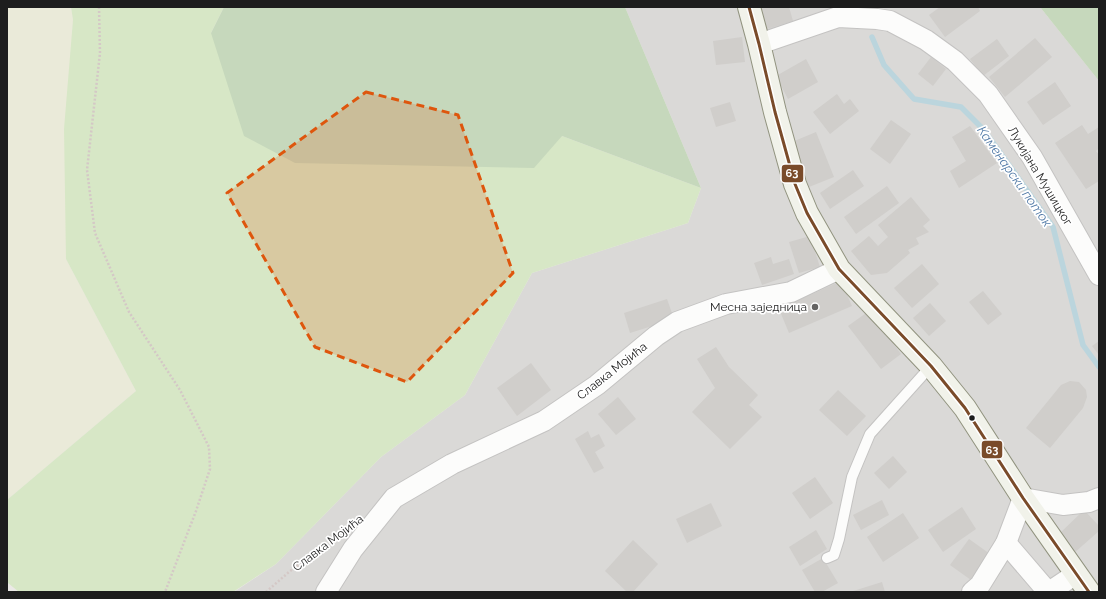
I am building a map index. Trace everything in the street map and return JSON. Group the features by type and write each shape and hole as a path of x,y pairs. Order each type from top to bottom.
{"street":[{"path":"750,7 775,112 795,184 807,213 839,269 931,366 965,408 1022,498 1089,592"},
{"name":"Лукијана Мушицког","path":"759,44 838,17 877,13 926,40 955,61 988,94 1032,158 1099,275"},
{"name":"Славка Мојића","path":"326,592 353,549 394,498 452,464 544,421 598,384 656,336 677,322 726,304 791,292 839,269"},
{"path":"1022,498 1063,505 1089,502 1099,498"},
{"path":"972,592 980,585 1006,543 1022,498"},
{"path":"1006,543 1049,592 1076,574"}],"lane":[{"path":"827,558 834,555 839,539 852,478 870,434 931,366"}],"path":[{"path":"99,7 100,53 87,170 96,233 129,312 180,390 209,447 210,469 196,511 165,592"},
{"name":"Славка Мојића","path":"266,592 289,572 344,531"}],"highlighted area":[{"path":"366,92 458,115 513,273 407,382 315,347 227,193"}],"shaded area":[{"path":"625,7 1040,7 1099,81 1099,592 234,592 276,564 381,457 465,395 532,273 688,223 701,188"}],"green space":[{"path":"7,7 71,7 73,20 66,259 136,391 7,500"},
{"path":"71,7 224,7 211,33 562,136 701,188 688,223 532,273 465,395 381,457 276,564 233,592 19,592 8,583 7,580 7,500 136,391 66,259 64,129 73,20"},
{"path":"224,7 625,7 701,188 562,136 534,168 295,163 244,136 211,33"},
{"path":"1040,7 1099,7 1099,81"}],"building":[{"path":"760,7 789,7 793,21 767,29"},
{"path":"940,7 978,7 980,11 945,37 929,15"},
{"path":"742,37 745,62 716,65 713,41"},
{"path":"1035,38 1052,57 1005,97 989,77"},
{"path":"997,39 1009,56 983,76 970,59"},
{"path":"931,57 946,69 933,86 918,74"},
{"path":"806,59 818,82 788,99 776,76"},
{"path":"1055,82 1071,106 1043,125 1027,102"},
{"path":"837,94 844,104 850,99 859,111 830,134 813,112"},
{"path":"730,102 736,121 716,127 710,108"},
{"path":"891,120 911,134 890,164 870,149"},
{"path":"1082,125 1088,134 1099,127 1099,148 1096,151 1099,155 1099,181 1086,189 1055,143"},
{"path":"970,126 997,163 959,188 950,171 966,161 952,137"},
{"path":"816,132 834,177 809,187 792,142"},
{"path":"853,170 864,186 830,209 820,193"},
{"path":"887,186 899,203 856,234 844,217"},
{"path":"911,197 930,220 923,226 929,232 916,238 919,244 908,250 910,253 887,273 871,275 851,251 869,236 878,246 888,237 878,225"},
{"path":"810,236 820,267 799,273 789,242"},
{"path":"771,257 773,264 789,259 794,274 762,285 754,263"},
{"path":"922,264 939,284 912,308 894,288"},
{"name":"Месна заједница","path":"841,281 852,306 789,333 779,309"},
{"path":"983,291 1002,314 988,325 969,302"},
{"path":"667,299 674,319 630,333 624,313"},
{"path":"930,303 946,321 929,336 913,318"},
{"path":"869,311 901,354 881,369 848,326"},
{"path":"1099,341 1099,355 1092,346"},
{"path":"716,347 729,367 758,395 749,405 762,417 730,449 692,412 715,388 697,359"},
{"path":"531,363 551,390 517,416 497,388"},
{"path":"1070,381 1079,382 1086,390 1087,397 1083,408 1050,448 1026,428 1061,385"},
{"path":"838,390 866,416 847,436 819,410"},
{"path":"618,397 636,419 616,435 598,414"},
{"path":"588,431 591,438 599,434 605,446 595,452 604,468 594,473 575,439"},
{"path":"893,456 907,472 889,489 874,473"},
{"path":"815,477 833,503 810,519 792,493"},
{"path":"882,500 889,515 861,530 853,515"},
{"path":"711,503 722,526 687,543 676,519"},
{"path":"962,507 976,529 943,552 928,530"},
{"path":"1084,510 1099,526 1099,531 1074,553 1058,535"},
{"path":"903,513 919,538 883,562 867,537"},
{"path":"816,530 827,549 800,566 789,547"},
{"path":"969,539 990,554 971,580 950,565"},
{"path":"633,540 658,564 633,592 627,592 605,571"},
{"path":"823,558 838,583 822,592 815,592 802,570"},
{"path":"882,582 885,592 850,592"}],"waterway":[{"name":"Каменарски поток","path":"872,37 884,65 914,99 961,107 984,130 1053,227 1083,345 1099,367"}],"transit line":[{"name":"63","path":"749,7 775,112 795,184 807,213 839,269 931,366 965,408 1023,498 1089,592"}],"place":[{"name":"Месна заједница","path":"815,307"}]}
